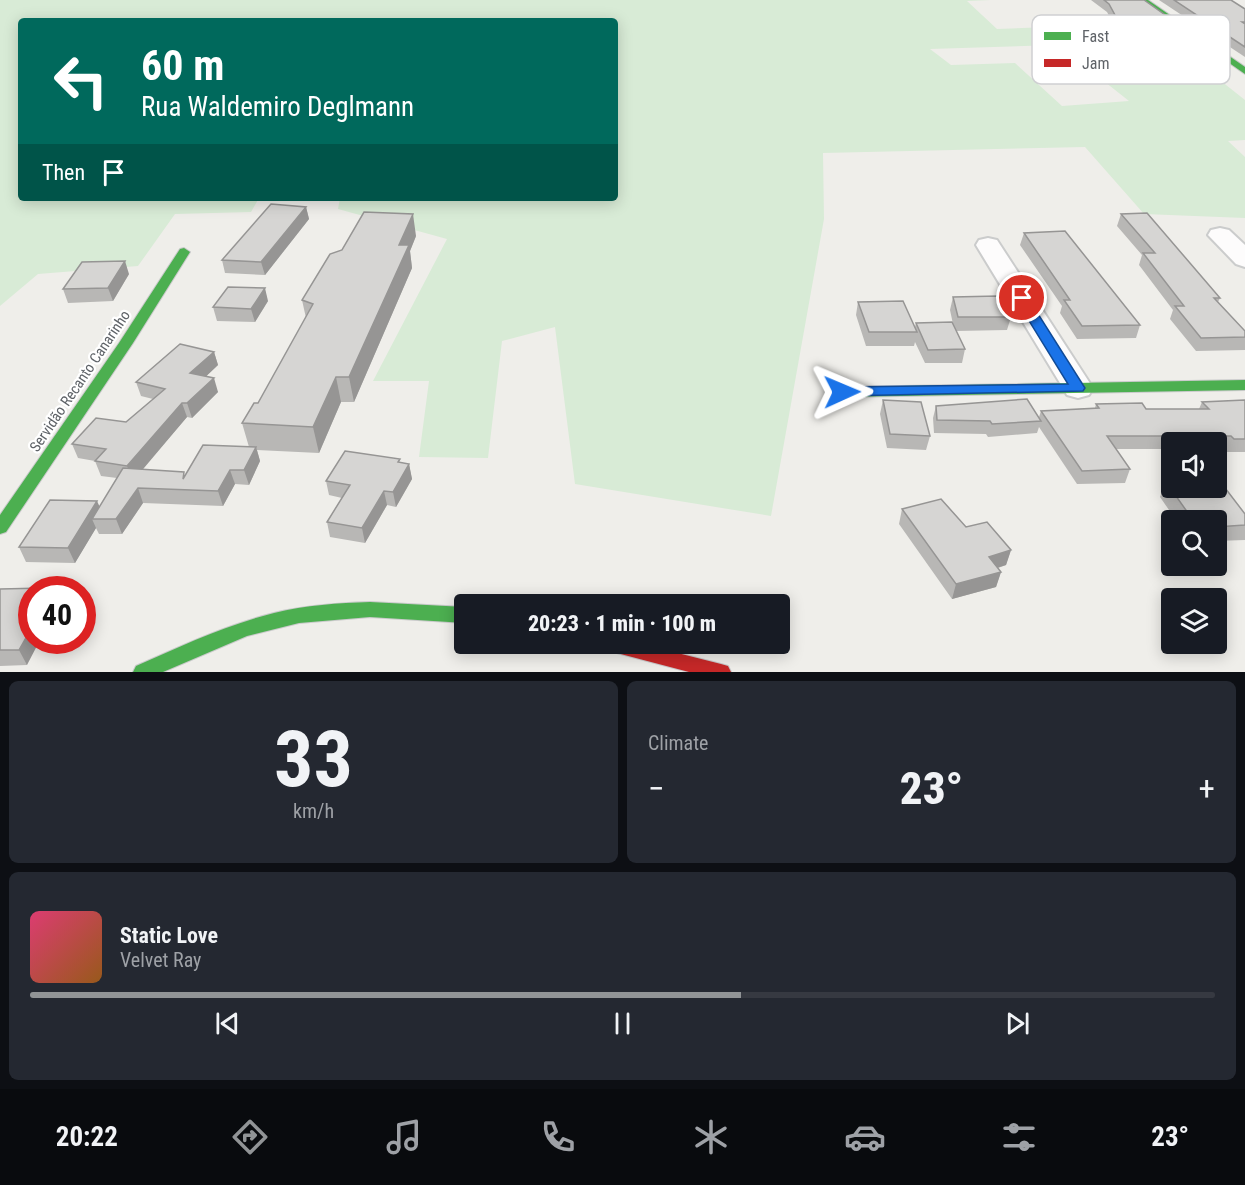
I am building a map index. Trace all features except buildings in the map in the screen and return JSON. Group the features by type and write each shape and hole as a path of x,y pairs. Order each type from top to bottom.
{"street":[{"path":"1143,0 1165,15"},
{"path":"1230,61 1245,71"},
{"path":"1220,235 1245,260"},
{"path":"988,245 1078,388"},
{"name":"Servidão Recanto Canarinho","path":"0,528 126,343 184,252"},
{"path":"842,392 1245,385"},
{"path":"143,672 197,648 276,621 343,611 423,609 454,613"},
{"path":"652,654 721,672"}],"green space":[{"path":"0,0 991,0 967,1 997,29 1032,28 1032,46 930,49 951,65 1015,63 1032,79 1032,84 1038,84 1062,106 1129,101 1108,84 1225,84 1245,100 1245,140 1228,141 1245,157 1245,218 1144,214 1085,147 823,153 824,219 771,516 575,484 555,327 502,341 488,458 419,457 429,381 373,381 447,239 338,209 339,201 618,201 618,18 18,18 18,201 257,201 251,212 175,214 138,266 38,274 0,306"}],"traffic: fast":[{"path":"1143,0 1165,15"},
{"path":"1230,61 1245,71"},
{"path":"0,528 126,343 184,252"},
{"path":"842,392 1245,385"},
{"path":"143,672 242,630 299,615 347,610 454,614"}],"traffic: jam":[{"path":"652,654 721,672"}],"route":[{"path":"842,392 1078,388 1022,298"}]}
